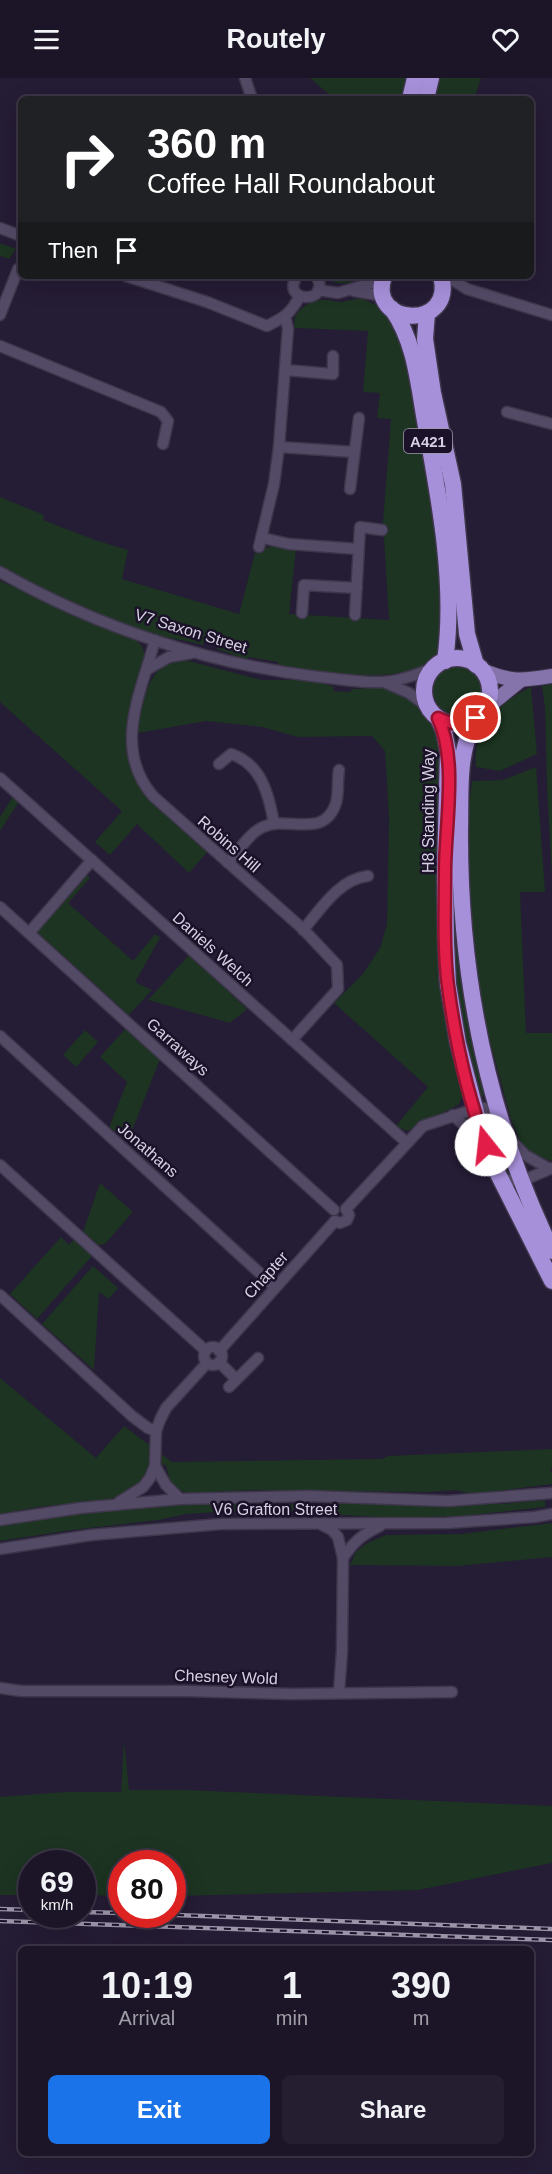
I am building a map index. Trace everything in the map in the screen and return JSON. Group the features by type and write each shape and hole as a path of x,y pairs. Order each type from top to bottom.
{"highway":[{"path":"411,96 414,78"},
{"path":"427,96 431,78"},
{"path":"385,290 399,314 408,317 427,313 434,308 440,298 443,286 442,279"},
{"name":"A421","path":"385,290 403,324 412,351 454,577 464,606 467,634 479,667 489,685 488,702 480,714"},
{"name":"A421","path":"427,313 425,339 453,484 454,577 447,606 449,632 440,664 429,674 424,690 433,713"},
{"path":"440,664 461,659 479,667"},
{"path":"433,713 447,723 457,724 480,714"},
{"name":"H8 Standing Way","path":"433,713 455,757 445,870 448,984 458,1043 493,1117 515,1151 511,1181 515,1208 552,1281"},
{"name":"H8 Standing Way","path":"455,757 480,714"},
{"name":"H8 Standing Way","path":"454,787 465,941 471,991 488,1077 493,1117 484,1144 511,1181 552,1251"}],"main road":[{"path":"479,667 502,679 523,680 552,676"},
{"path":"480,714 523,680"}],"street":[{"path":"245,78 251,96"},
{"path":"0,228 18,235"},
{"path":"0,315 18,269"},
{"path":"135,279 207,302 267,326 285,317 300,296"},
{"path":"296,279 294,287 300,296"},
{"path":"300,296 313,297 318,290 318,279"},
{"path":"451,279 467,289 552,315"},
{"path":"440,298 467,289"},
{"path":"318,290 338,293 385,290"},
{"path":"285,317 288,328 279,447 261,542 358,549"},
{"path":"0,346 161,412 168,421 163,444"},
{"path":"285,370 333,374 333,356"},
{"path":"507,412 552,423"},
{"path":"350,489 359,418"},
{"path":"279,447 354,452"},
{"path":"355,615 360,528 382,530"},
{"name":"V7 Saxon Street","path":"0,572 79,611 155,640 245,665 346,680 383,682 417,675 440,664"},
{"path":"302,613 303,585 357,588"},
{"name":"Robins Hill","path":"155,640 133,720 130,741 132,757 141,781 153,796 303,930 337,964 338,989 292,1040"},
{"path":"148,669 169,657 198,652"},
{"name":"V7 Saxon Street","path":"383,682 409,693 433,713"},
{"path":"219,764 231,754 239,757 261,778 270,801 274,824"},
{"path":"228,863 262,827 274,824 313,824 325,819 333,811 337,800 339,770"},
{"name":"Daniels Welch","path":"0,778 406,1142"},
{"path":"29,933 92,860"},
{"path":"303,930 354,873 368,876"},
{"name":"Garraways","path":"0,907 338,1213"},
{"name":"Jonathans","path":"0,1036 275,1287"},
{"path":"453,1114 484,1144"},
{"name":"Chapter","path":"219,1356 338,1213 423,1126 453,1114 493,1117"},
{"path":"515,1151 550,1168"},
{"path":"0,1165 206,1351"},
{"path":"511,1181 550,1168"},
{"path":"0,1295 133,1416 148,1428 156,1431"},
{"path":"207,1363 204,1356 211,1348 219,1356 233,1383 258,1358"},
{"path":"207,1363 212,1365 219,1356"},
{"path":"116,1504 143,1487 150,1478 155,1466 156,1431 160,1420 166,1408 207,1363"},
{"path":"155,1466 166,1485 180,1500"},
{"name":"V6 Grafton Street","path":"0,1520 116,1504 180,1500 308,1496 448,1501 550,1493"},
{"name":"V6 Grafton Street","path":"0,1549 91,1534 171,1527 221,1524 447,1523 550,1514"},
{"path":"318,1523 332,1530 338,1537 343,1558 339,1692"},
{"path":"343,1558 354,1542 385,1524"},
{"name":"Chesney Wold","path":"0,1688 187,1690 292,1694 452,1692"}],"green space":[{"path":"310,78 409,78 403,96 331,96"},
{"path":"439,78 481,78 475,96 436,96"},
{"path":"0,243 16,249 9,259 0,256"},
{"path":"328,279 358,279 344,283"},
{"path":"361,298 384,309 408,355 442,577 439,578 441,650 428,663 410,670 365,675 278,665 278,662 248,657 247,660 217,649 218,643 204,640 203,645 158,635 117,622 0,566 0,497 44,515 43,520 128,550 122,579 239,614 255,553 270,547 285,548 296,550 289,614 389,620 383,522 391,419 377,418 380,393 363,392 368,331 295,328 294,323 301,309 316,301 341,302"},
{"path":"0,581 132,638 142,646 145,658 129,715 126,734 127,753 132,770 152,801 208,851 189,873 137,824 110,855 95,842 122,811 0,702"},
{"path":"181,659 262,680 312,680 334,687 333,691 350,692 352,689 377,687 390,689 417,704 438,728 442,737 441,870 463,1095 459,1104 407,1131 396,1126 428,1087 334,1003 363,974 380,948 387,924 389,817 385,751 372,736 298,737 262,727 206,721 138,733 144,698 153,677 169,663"},
{"path":"453,665 463,665 476,672 483,685 483,695 476,708 463,715 453,715 444,711 437,704 433,695 433,685 437,676 444,669"},
{"path":"552,684 552,877 545,707 542,686"},
{"path":"531,687 537,754 500,771 476,767 478,741 490,719 509,700"},
{"path":"536,767 545,892 520,892 526,1033 552,1033 552,1161 536,1156 523,1147 511,1119 478,996 470,938 467,828 472,781 503,780"},
{"path":"459,787 463,987 484,1094 480,1101 457,994 453,957 451,893"},
{"path":"14,795 20,800 0,831 0,817"},
{"path":"85,874 90,878 68,903 133,961 155,934 160,938 135,982 152,990 129,1015 39,934 38,929"},
{"path":"189,955 247,1009 230,1023 148,1000"},
{"path":"127,1027 158,1054 160,1059 128,1141 110,1128 127,1082 100,1057"},
{"path":"85,1030 98,1042 76,1067 63,1055"},
{"path":"100,1183 133,1212 105,1244 99,1245 83,1232"},
{"path":"61,1237 69,1245 76,1237 92,1253 92,1256 37,1319 10,1294"},
{"path":"93,1266 118,1288 108,1299 99,1292 94,1370 42,1324"},
{"path":"0,1378 96,1458 124,1426 172,1462 382,1459 388,1456 552,1449 552,1468 550,1470 552,1484 473,1494 455,1490 427,1492 255,1490 188,1493 177,1489 170,1482 166,1465 154,1464 145,1480 124,1494 111,1499 38,1507 0,1514"},
{"path":"545,1500 545,1507 462,1516 396,1518 274,1511 186,1514 159,1520 0,1541 0,1524 66,1513 199,1502 320,1505 345,1501 502,1504"},
{"path":"552,1523 552,1557 458,1566 350,1565 356,1552 367,1543 386,1535 461,1534"},
{"path":"124,1740 129,1790 187,1790 552,1806 552,1863 418,1890 186,1896 186,1850 108,1850 108,1896 96,1895 96,1850 18,1850 18,1895 0,1895 0,1797 65,1792 121,1792"}],"railway":[{"path":"0,1909 18,1910"},
{"path":"96,1912 108,1913"},
{"path":"186,1915 552,1929"},
{"path":"0,1921 552,1940"}],"route":[{"path":"476,718 467,723 457,724 447,723 438,718 444,731 448,751 445,870 448,984 458,1043 486,1145"}]}
